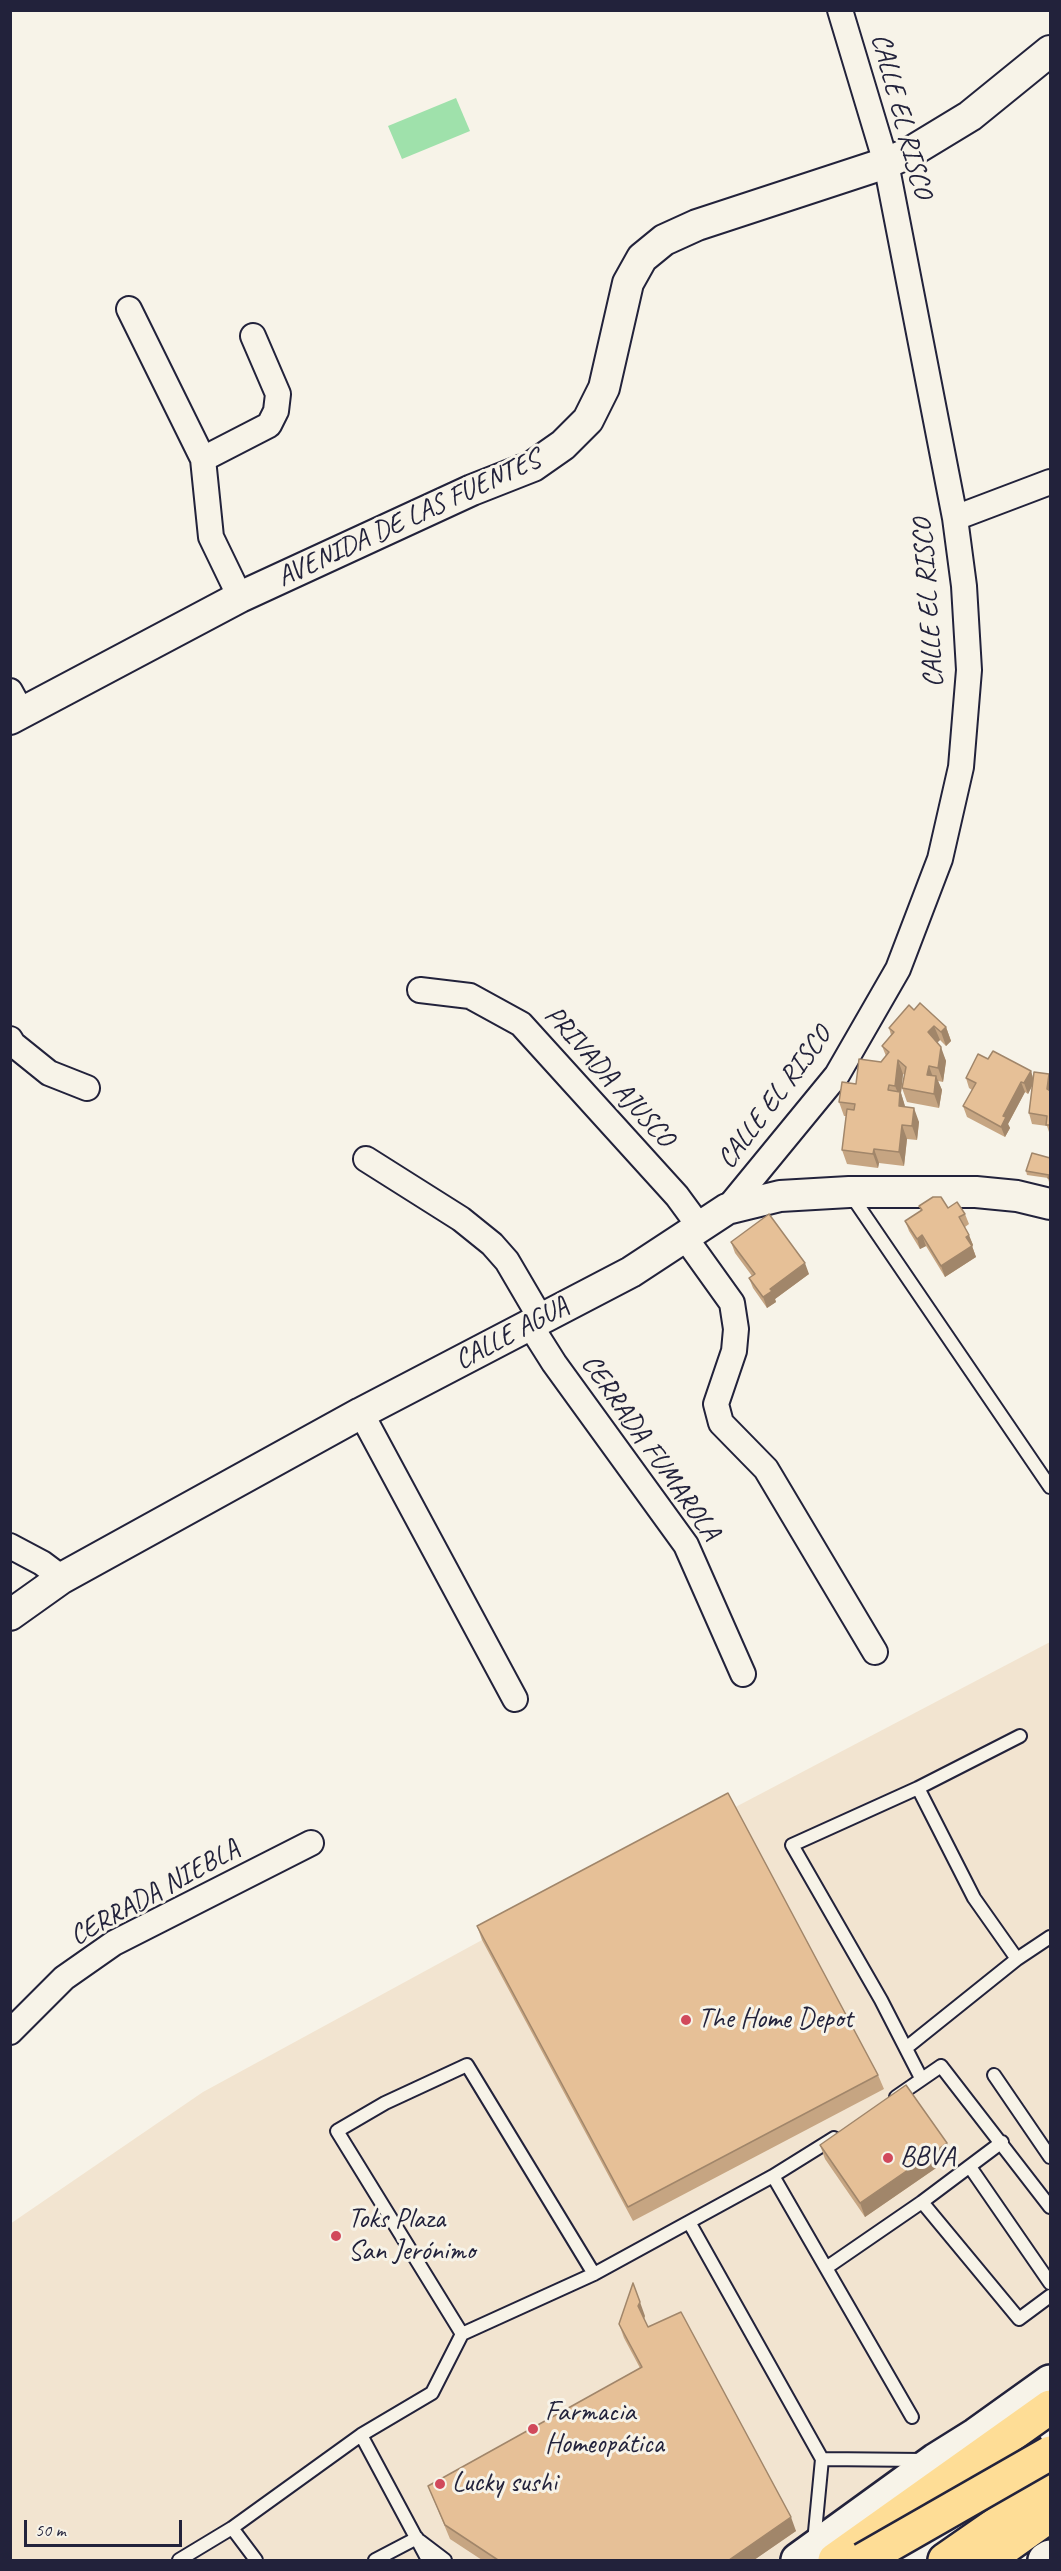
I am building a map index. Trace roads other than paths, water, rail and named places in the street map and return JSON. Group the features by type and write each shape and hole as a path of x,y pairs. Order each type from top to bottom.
{"highway":[{"path":"815,2557 1043,2424"},
{"path":"881,2560 1043,2424"},
{"path":"863,2560 1050,2452"},
{"path":"945,2560 1050,2487"},
{"path":"987,2560 1050,2515"},
{"path":"1006,2560 1050,2528"}],"main road":[{"path":"815,2557 936,2460 976,2435 1050,2382"},
{"path":"1045,2560 1050,2557"}],"street":[{"name":"CALLE EL RISCO","path":"727,1209 837,1076 898,969 940,859 961,767 969,670 964,586 955,518 886,163 840,10"},
{"name":"AVENIDA DE LAS FUENTES","path":"14,707 240,597 472,490 533,466 563,445 588,420 604,388 628,283 642,258 664,240 697,225 886,163 932,142 953,129 1050,51"},
{"path":"129,309 202,459 211,537 240,597"},
{"path":"202,459 269,425 276,411 278,394 253,336"},
{"path":"955,518 1050,482"},
{"name":"PRIVADA AJUSCO","path":"420,990 470,996 521,1024 676,1196 691,1231 732,1304 736,1329 734,1351 716,1404 721,1423 766,1469 875,1652"},
{"path":"10,1039 49,1073 87,1088"},
{"name":"CERRADA FUMAROLA","path":"366,1159 461,1219 492,1244 507,1261 554,1363 686,1545 743,1674"},
{"name":"CALLE AGUA","path":"10,1615 62,1578 361,1413 632,1272 727,1209 780,1196 849,1192 976,1192 1017,1196 1050,1204"},
{"path":"361,1413 514,1699"},
{"path":"10,1546 42,1563 62,1578"},
{"name":"CERRADA NIEBLA","path":"10,2032 64,1978 114,1943 311,1843"}],"lane":[{"path":"849,1192 1050,1487"},
{"path":"921,2078 864,1969 792,1845 918,1788 1020,1736"},
{"path":"918,1788 974,1898 1017,1959"},
{"path":"906,2048 1017,1959 1050,1936"},
{"path":"462,2334 337,2131 386,2103 467,2065 594,2274"},
{"path":"885,2105 941,2066 1050,2207"},
{"path":"993,2075 1050,2157"},
{"path":"179,2560 232,2528 361,2435 432,2393 462,2334 594,2274 773,2176 848,2129"},
{"path":"826,2268 922,2202 1002,2142"},
{"path":"970,2167 1050,2283"},
{"path":"773,2176 912,2416"},
{"path":"922,2202 1019,2319 1050,2296"},
{"path":"689,2222 822,2460 815,2557"},
{"path":"361,2435 429,2560"},
{"path":"822,2460 936,2460"},
{"path":"232,2528 256,2560"},
{"path":"375,2560 417,2538"},
{"path":"417,2538 445,2560"}],"place":[{"name":"The Home Depot","path":"686,2020"},
{"name":"BBVA","path":"888,2158"},
{"name":"Toks Plaza San Jerónimo","path":"336,2236"},
{"name":"Farmacia Homeopática","path":"533,2429"},
{"name":"Lucky sushi","path":"440,2484"}]}
